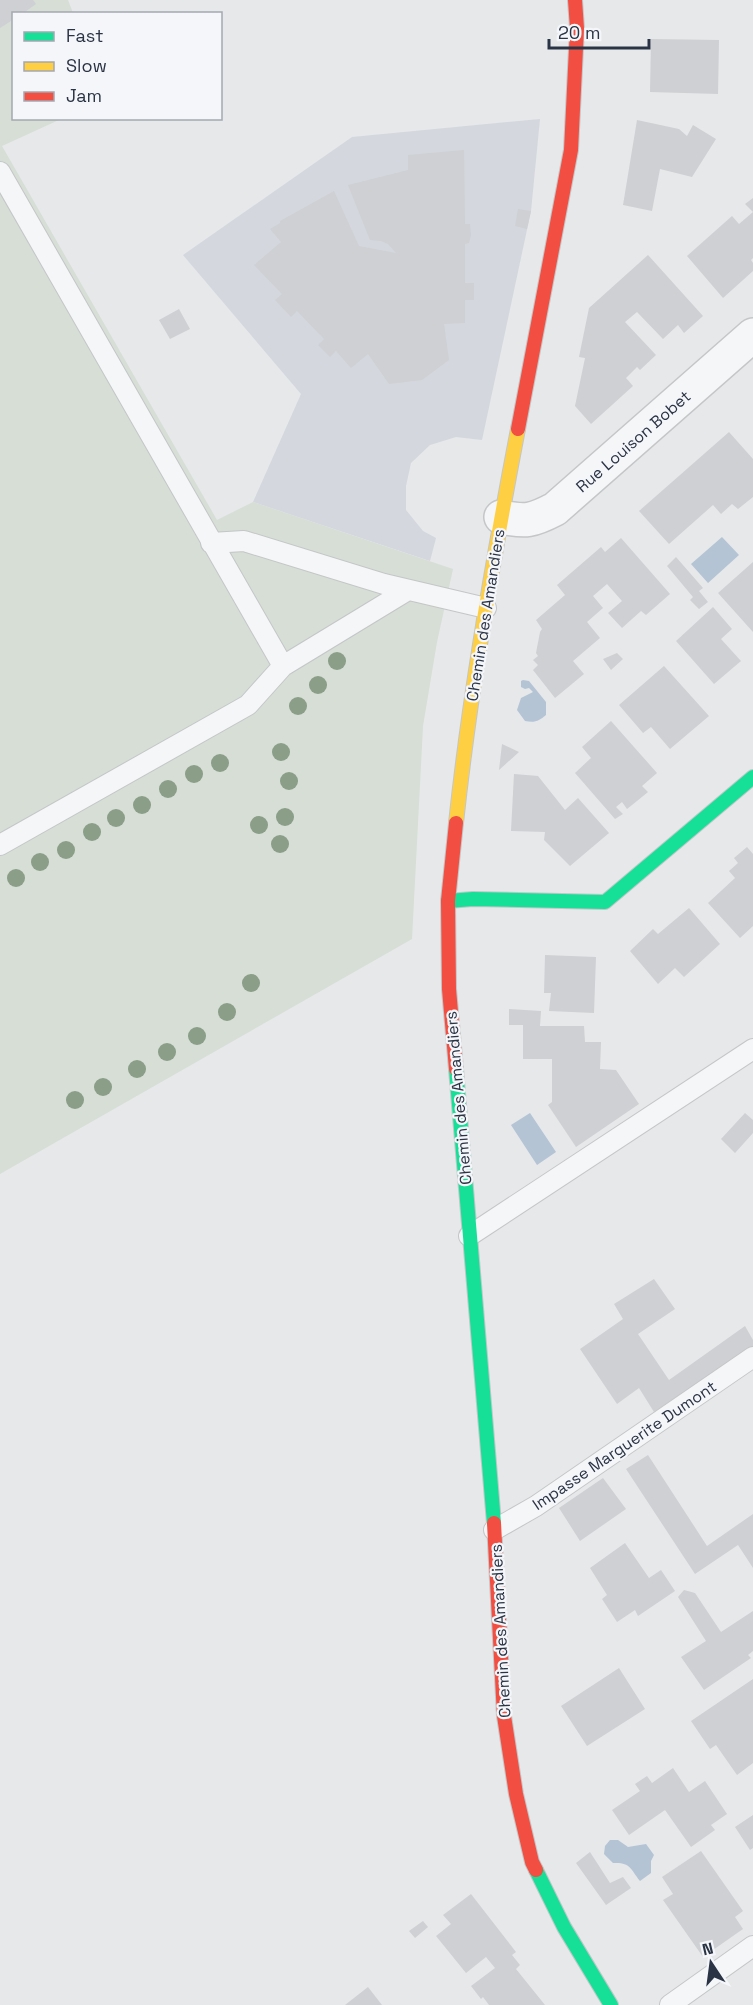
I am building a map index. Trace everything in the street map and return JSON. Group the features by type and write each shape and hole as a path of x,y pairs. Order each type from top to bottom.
{"street":[{"name":"Chemin des Amandiers","path":"575,0 577,28 571,150 501,518 466,731 448,901 449,989 494,1530 504,1716 516,1794 532,1862 564,1927 611,2005"},
{"name":"Rue Louison Bobet","path":"501,518 522,522 539,518 555,510 753,334"},
{"path":"448,901 473,899 605,902 753,777"}],"lane":[{"path":"0,172 283,666"},
{"path":"211,543 244,541 408,590 486,608"},
{"path":"0,845 248,705 283,666 408,590"},
{"path":"470,1236 753,1049"},
{"name":"Impasse Marguerite Dumont","path":"494,1530 536,1506 753,1357"},
{"path":"670,2005 753,1946"}],"shaded area":[{"path":"0,0 68,0 73,12 12,12 12,120 59,120 2,146 217,520 253,502 453,569 437,642 423,726 412,939 0,1174"},
{"path":"540,119 531,211 482,440 456,437 430,445 411,463 406,486 406,510 423,531 436,538 430,561 253,502 301,394 183,255 352,137"}],"water":[{"path":"722,537 739,555 708,583 691,564"},
{"path":"523,680 529,681 546,702 546,715 537,721 525,721 517,710 521,698 533,692 529,688 521,687"},
{"path":"530,1113 556,1152 537,1165 511,1125"},
{"path":"610,1840 618,1840 628,1847 646,1844 654,1855 651,1861 651,1873 640,1881 632,1869 626,1865 613,1863 604,1854 605,1846"}],"building":[{"path":"0,0 33,0 36,4 25,12 12,12 12,20 0,28"},
{"path":"651,39 719,40 718,94 650,92"},
{"path":"637,120 679,129 687,136 693,125 716,139 692,177 660,169 652,211 623,205"},
{"path":"464,150 465,224 470,224 471,235 469,243 465,244 465,283 474,283 474,300 465,300 465,323 444,324 449,360 422,380 389,384 368,354 351,368 336,351 330,357 318,345 324,339 297,311 291,317 275,300 282,294 254,265 281,242 270,229 334,191 359,246 396,253 388,244 370,240 348,185 408,170 408,155"},
{"path":"753,198 753,212 745,204"},
{"path":"518,209 531,211 527,229 515,226"},
{"path":"753,212 753,258 751,260 753,271 723,298 687,256 732,216 739,224"},
{"path":"648,255 703,316 684,333 678,325 663,339 637,312 625,322 656,355 640,370 637,367 626,378 633,386 591,424 575,406 585,358 579,357 589,308"},
{"path":"179,309 190,329 170,339 159,320"},
{"path":"729,432 753,459 753,497 738,509 732,504 721,514 713,505 669,544 639,511"},
{"path":"621,538 670,594 646,615 641,611 622,628 608,613 622,601 607,584 593,596 603,608 587,622 600,638 573,661 584,674 555,698 533,670 538,665 533,660 538,656 536,653 542,629 536,620 565,595 557,585 601,547 605,552"},
{"path":"676,557 703,588 699,591 708,602 699,609 690,600 693,597 667,566"},
{"path":"753,562 753,632 718,593"},
{"path":"713,607 732,629 721,639 741,661 714,684 676,641"},
{"path":"617,653 623,659 611,670 603,659"},
{"path":"664,666 709,716 670,749 651,727 643,733 619,705"},
{"path":"611,721 657,773 642,786 648,792 627,809 622,802 616,807 623,814 615,819 575,773 591,758 582,747"},
{"path":"502,744 519,752 499,770"},
{"path":"514,774 538,776 565,810 578,798 609,833 570,866 544,840 545,832 511,831"},
{"path":"747,847 753,854 753,926 740,938 708,903 735,878 729,871 738,863 734,858"},
{"path":"689,908 720,944 684,977 675,968 658,984 630,951 653,929 658,934"},
{"path":"545,955 596,957 594,1013 549,1011 551,993 544,993"},
{"path":"509,1009 541,1011 540,1026 584,1026 585,1042 601,1042 600,1069 616,1070 639,1104 576,1147 548,1105 552,1102 552,1059 523,1059 523,1025 509,1025"},
{"path":"745,1113 753,1120 753,1133 735,1153 721,1139"},
{"path":"654,1279 675,1309 638,1334 669,1380 745,1326 753,1340 753,1346 654,1412 639,1388 617,1404 580,1349 623,1319 614,1304"},
{"path":"648,1455 707,1546 753,1514 753,1568 738,1545 695,1574 626,1469"},
{"path":"603,1478 626,1509 580,1541 559,1508"},
{"path":"625,1543 649,1578 661,1570 675,1591 638,1616 635,1610 617,1622 602,1599 607,1595 590,1568"},
{"path":"684,1590 695,1593 721,1632 753,1611 753,1651 748,1655 751,1658 704,1690 681,1657 706,1641 678,1597"},
{"path":"619,1668 645,1709 587,1746 561,1706"},
{"path":"753,1679 753,1763 737,1775 716,1745 710,1749 691,1721"},
{"path":"673,1768 689,1792 705,1781 727,1814 711,1825 715,1830 691,1847 665,1810 629,1835 612,1810 640,1791 635,1784 647,1776 652,1783"},
{"path":"753,1815 753,1848 750,1850 735,1827"},
{"path":"701,1851 743,1911 735,1917 743,1929 703,1957 663,1900 673,1894 662,1877"},
{"path":"590,1852 610,1883 623,1877 631,1888 606,1905 576,1863"},
{"path":"471,1894 516,1952 512,1955 520,1965 516,1969 545,2005 489,2005 471,1986 495,1968 486,1957 466,1973 436,1936 451,1924 443,1915"},
{"path":"423,1921 428,1927 415,1938 409,1931"},
{"path":"368,1987 382,2005 345,2005"}],"traffic: fast":[{"path":"448,901 473,899 605,902 753,777"},
{"path":"456,1069 494,1523"},
{"path":"536,1870 564,1927 611,2005"}],"traffic: slow":[{"path":"456,823 483,625 518,429"}],"traffic: jam":[{"path":"518,429 571,150 577,28 575,0"},
{"path":"456,823 448,901 449,989 456,1069"},
{"path":"494,1523 504,1716 516,1794 532,1862 536,1870"}]}
